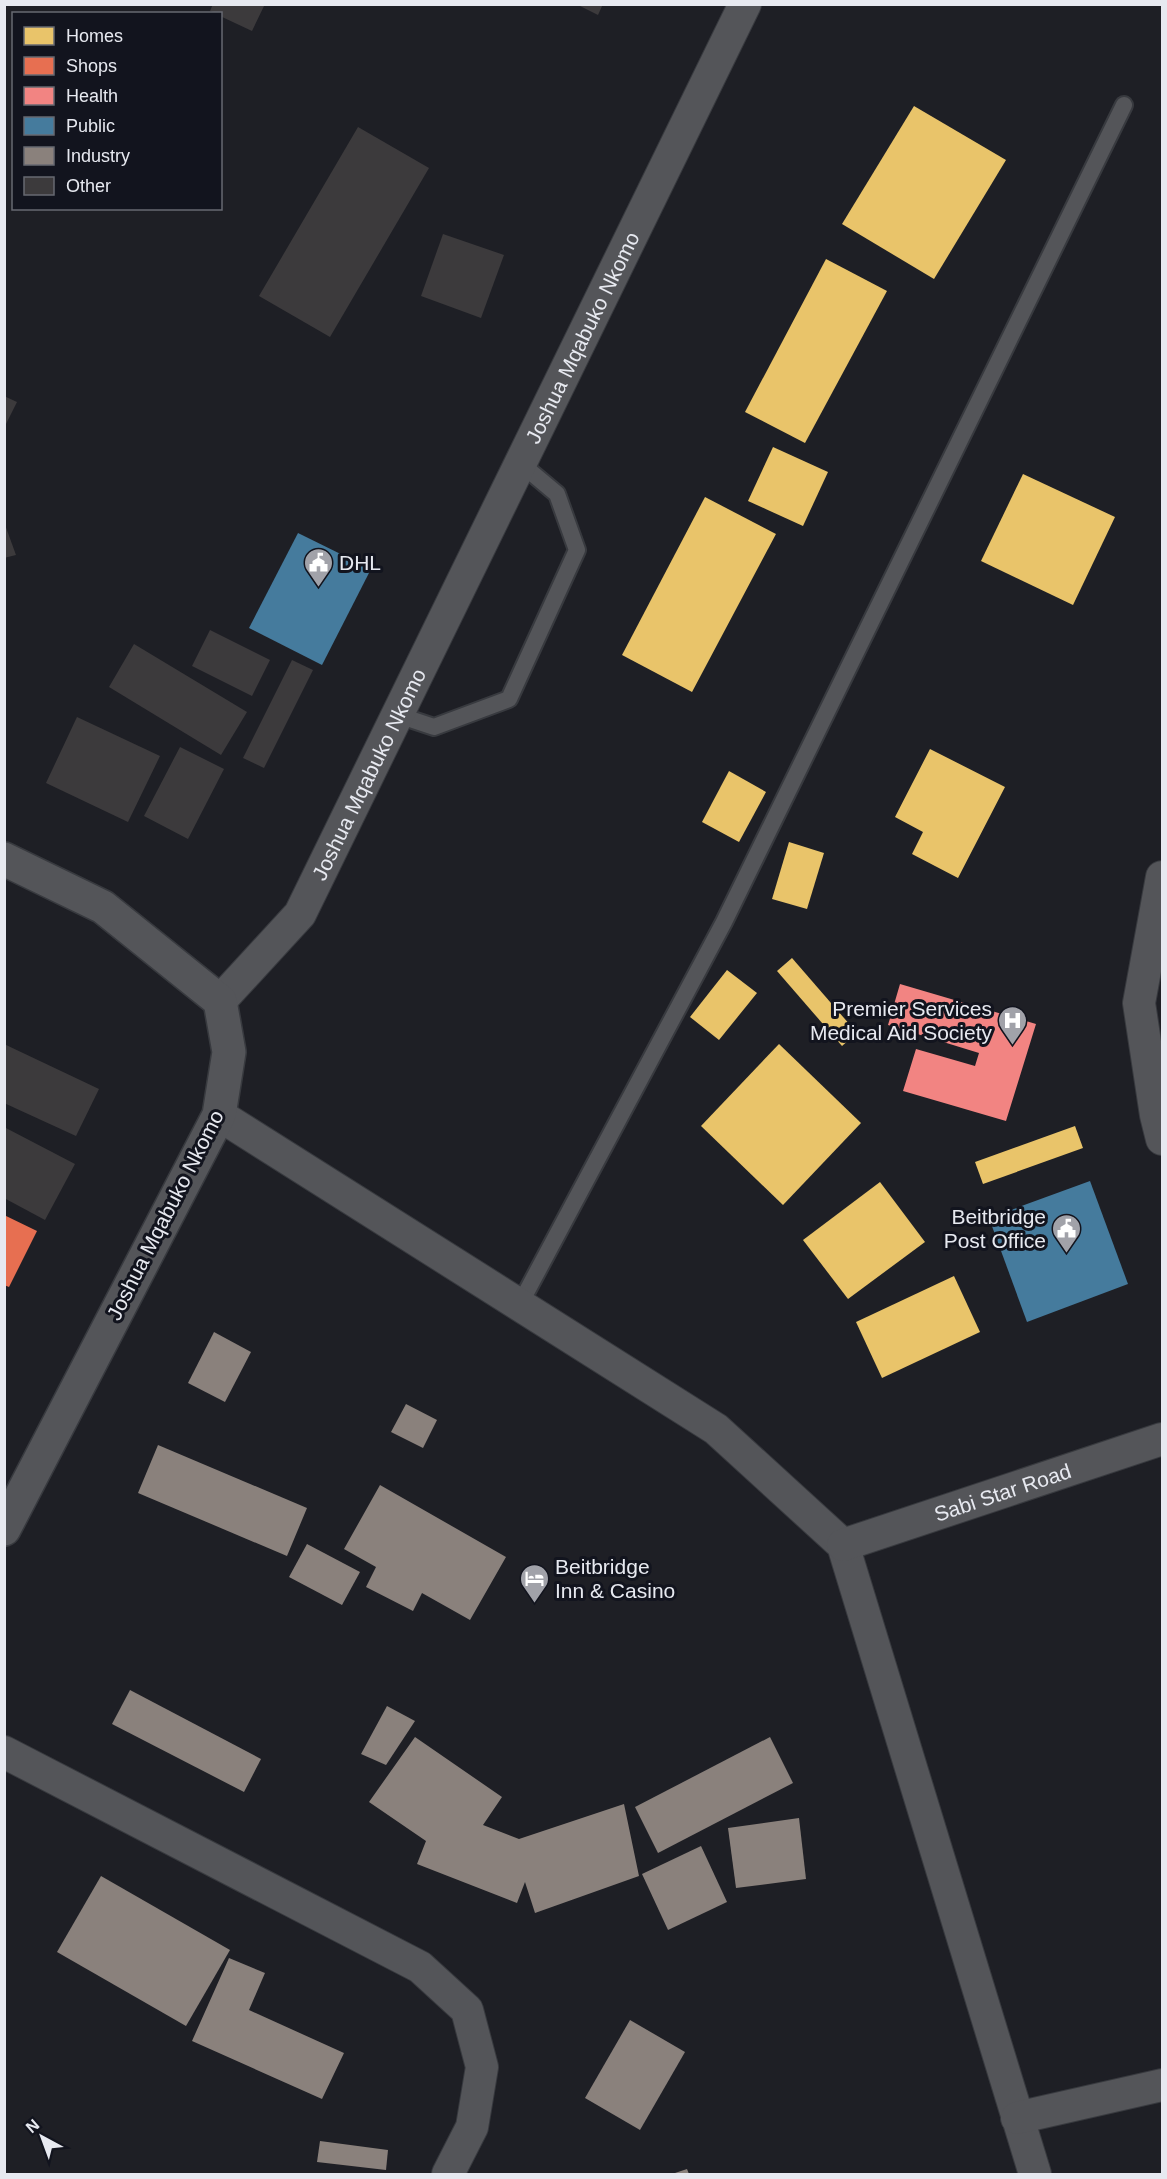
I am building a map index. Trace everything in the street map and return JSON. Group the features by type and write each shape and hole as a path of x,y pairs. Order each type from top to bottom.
{"street":[{"name":"Joshua Mqabuko Nkomo","path":"4,1529 219,1115 229,1052 220,1001 300,915 745,4"},
{"path":"4,859 103,907 220,1001"},
{"path":"1162,877 1140,1003 1156,1115 1162,1139"},
{"path":"219,1115 716,1429 843,1545 1035,2175"},
{"name":"Sabi Star Road","path":"843,1545 1162,1438"},
{"path":"4,1752 420,1967 467,2010 482,2067 472,2127 448,2175"},
{"path":"1017,2118 1162,2085"}],"lane":[{"path":"520,1304 724,922 1124,105"},
{"path":"398,715 434,727 509,699 577,550 557,494 520,463"}],"building: Homes":[{"path":"914,106 1006,160 934,279 842,224"},
{"path":"826,259 887,291 805,443 745,412"},
{"path":"773,447 828,472 803,526 748,501"},
{"path":"1023,474 1115,517 1073,605 981,561"},
{"path":"705,497 776,534 692,692 622,655"},
{"path":"930,749 1005,787 958,878 912,854 923,832 895,817"},
{"path":"729,771 766,792 739,842 702,822"},
{"path":"789,842 824,853 807,909 772,899"},
{"path":"792,958 857,1033 842,1046 777,971"},
{"path":"727,970 757,993 719,1040 690,1017"},
{"path":"779,1044 861,1123 783,1205 701,1126"},
{"path":"1075,1126 1083,1148 983,1184 975,1162"},
{"path":"880,1182 925,1242 848,1299 803,1240"},
{"path":"954,1276 980,1332 882,1378 856,1322"}],"building: Shops":[{"path":"4,1215 37,1231 9,1287 4,1285"}],"building: Health":[{"path":"900,984 1036,1024 1006,1121 903,1091 916,1049 975,1066 979,1053 888,1025"}],"building: Public":[{"path":"298,533 371,569 322,665 249,628"},
{"path":"1090,1181 1128,1284 1027,1322 989,1218"}],"building: Industry":[{"path":"214,1332 251,1352 225,1402 188,1383"},
{"path":"406,1404 437,1420 423,1448 391,1432"},
{"path":"158,1445 307,1508 287,1556 138,1493"},
{"path":"380,1485 506,1557 470,1620 422,1593 413,1611 366,1587 376,1567 344,1549"},
{"path":"307,1544 360,1572 342,1605 289,1577"},
{"path":"130,1690 261,1759 244,1792 112,1724"},
{"path":"387,1706 415,1721 386,1765 361,1754"},
{"path":"415,1737 502,1797 483,1825 519,1839 624,1804 639,1876 535,1913 525,1882 517,1903 417,1864 426,1841 369,1802"},
{"path":"770,1737 793,1783 658,1853 635,1807"},
{"path":"799,1818 806,1879 736,1888 728,1828"},
{"path":"701,1846 727,1902 668,1930 642,1874"},
{"path":"101,1876 230,1950 186,2026 57,1952"},
{"path":"229,1958 265,1973 249,2010 344,2053 322,2099 192,2041"},
{"path":"630,2020 685,2052 640,2130 585,2098"},
{"path":"320,2141 388,2150 386,2170 317,2162"},
{"path":"687,2169 689,2174 672,2174"}],"building: Other":[{"path":"213,4 265,4 252,31 222,17 222,12 210,11"},
{"path":"576,4 603,4 598,15"},
{"path":"358,127 429,168 330,337 259,296"},
{"path":"443,234 504,255 481,318 421,296"},
{"path":"4,396 17,402 4,428"},
{"path":"4,522 16,555 4,558"},
{"path":"210,630 270,660 252,696 192,666"},
{"path":"134,644 247,712 221,755 109,687"},
{"path":"292,660 313,670 264,768 243,758"},
{"path":"77,717 160,756 128,822 46,783"},
{"path":"180,747 224,769 188,839 144,816"},
{"path":"4,1044 99,1089 76,1136 4,1103"},
{"path":"4,1127 75,1164 45,1220 4,1198"}],"place":[{"name":"DHL","path":"318,588"},
{"name":"Premier Services Medical Aid Society","path":"1013,1046"},
{"name":"Beitbridge Post Office","path":"1067,1254"},
{"name":"Beitbridge Inn & Casino","path":"534,1604"}]}
